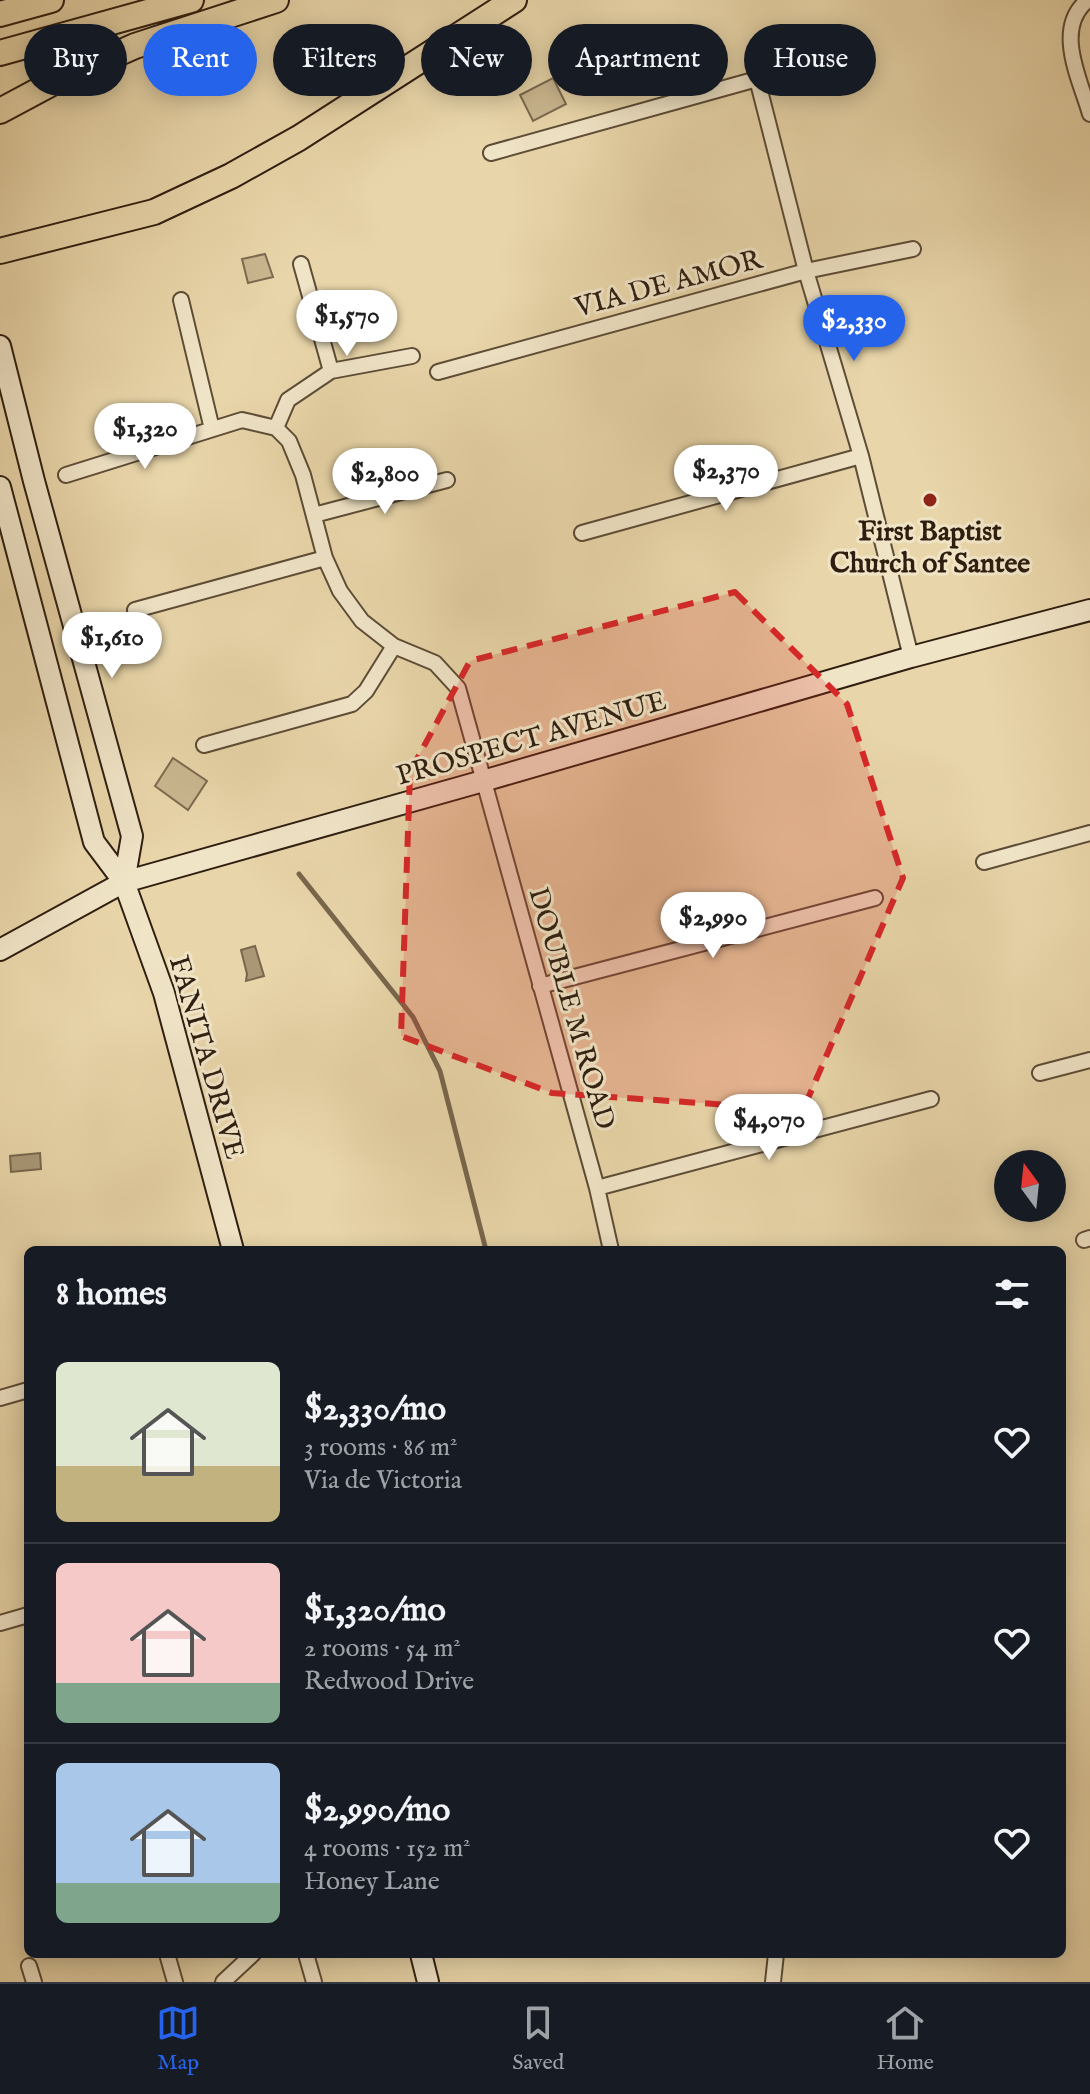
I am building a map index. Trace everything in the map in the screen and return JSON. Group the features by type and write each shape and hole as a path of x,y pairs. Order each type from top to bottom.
{"highway":[{"path":"0,14 51,0"},
{"path":"0,53 191,0"},
{"path":"0,111 58,80 135,46 276,0"},
{"path":"0,251 154,212 231,176 299,138 514,0"}],"main road":[{"name":"FANITA DRIVE","path":"0,346 132,836 124,882"},
{"name":"FANITA DRIVE","path":"0,487 94,842 124,882 164,993 232,1246"},
{"name":"PROSPECT AVENUE","path":"0,950 124,882 911,657 1090,610"},
{"path":"422,1958 428,1982"}],"street":[{"path":"1088,0 1073,18 1070,37 1090,114"},
{"path":"491,153 744,83"},
{"path":"761,96 806,271 861,456 911,657"},
{"name":"VIA DE AMOR","path":"438,372 806,271 913,249"},
{"path":"301,264 331,371"},
{"path":"181,300 212,429"},
{"path":"66,475 242,420 276,428 288,400 331,371 412,356"},
{"name":"DOUBLE M ROAD","path":"276,428 289,441 325,558 340,591 362,621 394,646 435,663 458,688 597,1188 610,1246"},
{"path":"582,533 861,456"},
{"path":"314,515 447,480"},
{"path":"135,610 325,558"},
{"path":"204,745 352,704 366,691 394,646"},
{"path":"984,862 1090,833"},
{"path":"540,986 875,898"},
{"path":"1040,1073 1090,1060"},
{"path":"597,1188 931,1099"},
{"path":"0,1398 24,1391"},
{"path":"0,1623 24,1616"},
{"path":"168,1958 175,1982"},
{"path":"223,1982 249,1958"},
{"path":"307,1958 314,1982"},
{"path":"773,1982 776,1958"},
{"path":"29,1966 34,1982"}],"highlighted area":[{"path":"735,592 847,704 903,878 803,1110 552,1093 401,1036 410,772 470,661"}],"shaded area":[{"path":"548,81 548,96 562,96 566,104 533,121 520,96 532,96 532,89"},
{"path":"265,254 273,277 248,283 242,259"},
{"path":"173,758 207,781 188,810 155,786"},
{"path":"255,946 264,976 246,981 241,950"},
{"path":"40,1153 41,1169 11,1172 10,1156"}],"waterway":[{"path":"299,874 413,1017 440,1071 485,1246"}],"place":[{"name":"First Baptist Church of Santee","path":"930,500"}]}
